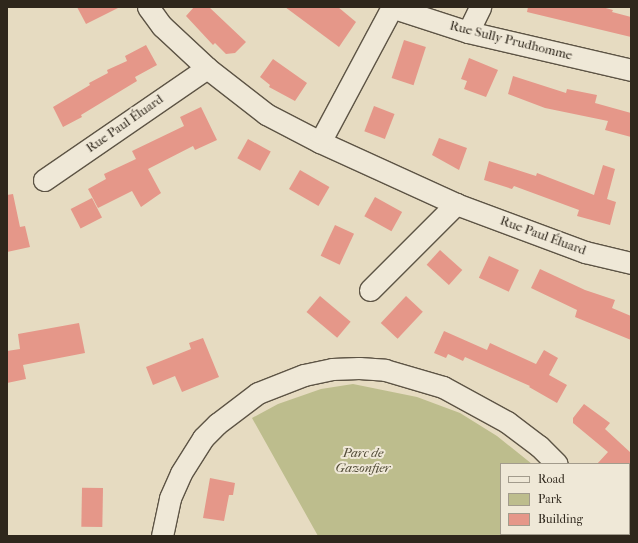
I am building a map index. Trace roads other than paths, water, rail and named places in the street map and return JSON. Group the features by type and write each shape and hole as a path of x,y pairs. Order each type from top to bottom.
{"street":[{"name":"Rue Paul Éluard","path":"148,7 162,26 207,68 266,114 320,142 456,204 585,252 631,264"},
{"path":"320,142 391,7"},
{"name":"Rue Sully Prudhomme","path":"391,7 468,32 631,70"},
{"path":"468,32 480,7"},
{"name":"Rue Paul Éluard","path":"44,180 207,68"},
{"path":"370,290 456,204"},
{"path":"162,536 170,498 181,473 203,438 217,424 258,393 304,375 332,369 359,368 385,370 443,387 507,422 539,446 556,463"}],"park label":[{"name":"Parc de Gazonfier","path":"363,462"}]}
